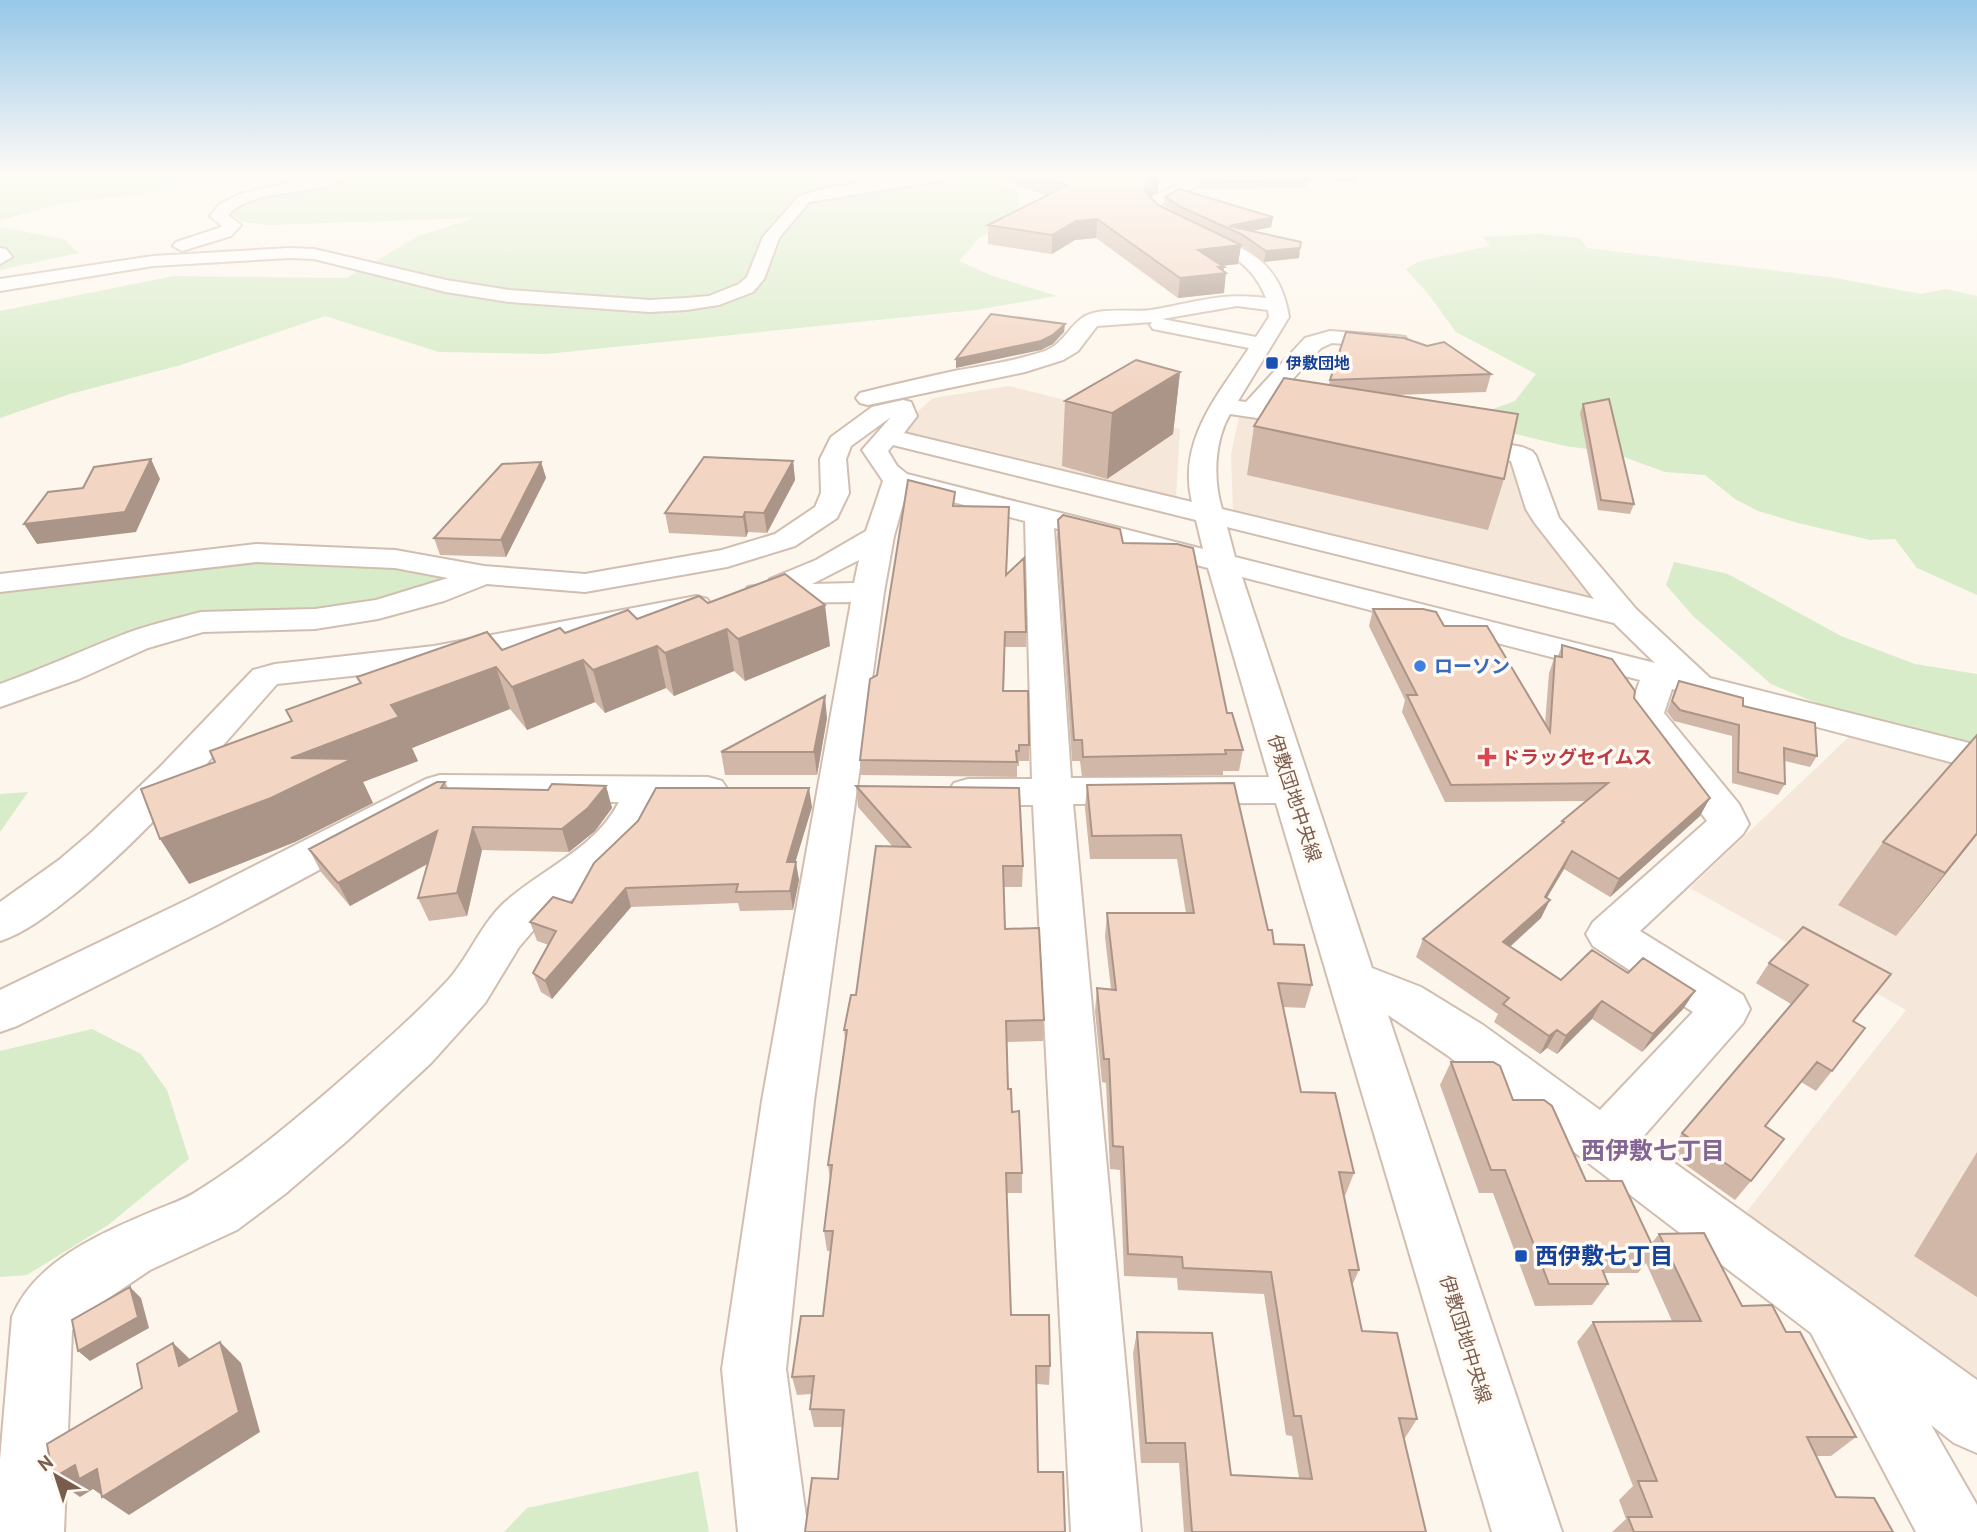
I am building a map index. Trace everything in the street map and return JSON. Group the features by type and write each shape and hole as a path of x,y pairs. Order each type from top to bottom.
{"street":[{"path":"153,261 185,244"},
{"path":"0,285 153,261 263,253 313,254 446,286 509,296 650,306 712,301 746,288 755,279 768,244"},
{"path":"1224,244 1251,261 1269,279 1268,305"},
{"path":"0,253 0,259"},
{"path":"1268,305 1237,300 1191,306 1150,316 1104,318 1090,322 1070,346 1055,355 1017,367 958,377 871,397 861,402 890,418 1210,515 1625,617"},
{"path":"1110,342 1124,332 1211,311 1268,305"},
{"name":"伊敷団地中央線","path":"1268,305 1279,317 1212,423 1205,449 1203,491 1222,563 1292,790 1527,1532"},
{"path":"1160,325 1261,344"},
{"path":"1252,410 1313,343 1330,337 1367,338 1394,341 1414,349"},
{"path":"0,583 257,553 395,559 484,575 585,583 727,558 785,540 827,512 835,493 833,459 840,442 890,418 930,394 1023,380 1085,362"},
{"path":"1222,405 1334,423"},
{"path":"890,418 875,450 887,471 897,479 1977,757"},
{"path":"1430,438 1523,456 1540,509 1548,522 1678,680"},
{"path":"773,1532 754,1369 788,1101 837,791 869,592 880,536 897,479"},
{"path":"1039,515 1052,793 1105,1532"},
{"path":"766,593 827,565 880,536"},
{"path":"0,696 67,673 136,641 201,622 315,619 379,609 433,594 484,575"},
{"path":"0,924 28,907 107,844 265,677 275,674 340,671 456,652 766,593 869,592"},
{"path":"1603,1143 1726,1009 1609,934 1729,824 1725,814 1646,714 1678,680"},
{"path":"0,1012 203,912 440,788 742,790"},
{"path":"29,1532 42,1317 67,1291 129,1250 217,1211 329,1124 412,1048 468,990 503,935 521,914 595,859 627,827 646,789"},
{"path":"931,792 1292,790"},
{"path":"1354,981 1404,1001 1465,1040 1977,1420"},
{"path":"1830,1310 1954,1532"}],"shaded area":[{"path":"1009,386 1180,429 1176,498 903,433 899,428 933,398"},
{"path":"1250,413 1508,455 1600,597 1590,602 1233,515 1231,454 1239,417"},
{"path":"1855,731 1977,764 1977,1386 1744,1215 1906,1010 1690,888"}],"green space":[{"path":"0,244 69,244 79,253 0,270"},
{"path":"404,244 973,244 959,261 993,276 1057,296 975,310 546,354 439,352 325,316 181,365 70,394 0,418 0,311 174,276 347,278"},
{"path":"1584,244 1587,248 1836,278 1921,294 1946,289 1977,296 1977,595 1917,568 1895,539 1870,540 1758,511 1735,499 1705,475 1665,472 1610,452 1565,446 1504,431 1479,414 1515,401 1536,374 1456,332 1406,269 1420,261 1490,246"},
{"path":"246,559 344,559 454,576 440,586 376,602 333,609 201,618 0,688 0,589"},
{"path":"1674,562 1728,574 1841,636 1915,664 1977,674 1977,744 1872,726 1771,684 1693,616 1666,585"},
{"path":"28,792 0,832 0,794"},
{"path":"92,1029 141,1054 167,1090 189,1159 108,1225 27,1275 0,1277 0,1051"},
{"path":"698,1471 709,1532 504,1532 527,1508"}],"building":[{"path":"1133,244 1241,245 1198,250 1224,267 1218,267 1226,273 1180,278"},
{"path":"1256,244 1301,244 1300,248 1266,251"},
{"path":"991,314 1065,324 1041,341 956,359"},
{"path":"1346,332 1404,338 1427,346 1444,342 1491,374 1330,380"},
{"path":"1136,360 1180,372 1112,413 1065,401"},
{"path":"1284,378 1518,414 1504,479 1254,426"},
{"path":"1609,399 1634,504 1601,500 1583,404"},
{"path":"704,457 793,461 764,513 745,512 743,517 665,513"},
{"path":"151,459 125,512 24,524 48,492 83,488 94,467"},
{"path":"541,462 501,540 434,538 502,464"},
{"path":"908,480 955,492 953,506 1009,507 1006,575 1024,558 1026,632 1005,632 1003,691 1028,691 1029,745 1019,745 1019,751 1016,751 1017,762 860,760 870,679 877,675"},
{"path":"1063,515 1120,529 1123,543 1177,544 1193,548 1227,713 1232,713 1243,750 1225,750 1226,754 1083,757 1082,740 1074,740 1058,520"},
{"path":"785,574 825,605 738,639 727,629 665,653 657,646 593,670 583,660 512,687 496,667 391,705 399,717 291,758 352,759 271,798 160,839 141,789 215,762 210,751 292,721 286,710 361,683 357,677 487,632 502,650 560,628 565,633 628,610 637,619 699,596 708,603"},
{"path":"1373,609 1423,609 1436,612 1444,626 1487,626 1550,732 1555,656 1562,657 1562,645 1612,659 1635,691 1634,698 1710,798 1619,879 1572,851 1545,897 1550,900 1503,942 1561,980 1592,950 1628,973 1643,958 1695,991 1653,1034 1602,1001 1566,1036 1557,1030 1549,1036 1503,1004 1509,998 1423,939 1608,783 1451,785 1407,695 1417,695"},
{"path":"1679,681 1743,698 1743,706 1815,723 1817,756 1784,748 1785,784 1738,772 1739,725 1680,710 1672,701"},
{"path":"825,696 814,752 721,752"},
{"path":"1977,735 1977,833 1945,873 1883,842"},
{"path":"437,782 445,782 441,788 548,790 552,784 606,786 588,808 562,829 473,827 457,893 418,898 437,831 338,883 309,849"},
{"path":"1234,783 1268,930 1272,930 1274,944 1304,945 1312,985 1278,983 1301,1092 1335,1093 1354,1173 1339,1172 1359,1270 1349,1270 1362,1331 1397,1333 1417,1419 1399,1418 1426,1532 1192,1532 1185,1443 1146,1443 1137,1332 1212,1333 1231,1475 1312,1479 1301,1416 1294,1416 1271,1272 1183,1268 1182,1257 1128,1254 1123,1147 1113,1146 1109,1059 1104,1059 1097,988 1116,990 1107,913 1194,913 1181,835 1092,836 1087,785"},
{"path":"856,786 1019,788 1023,866 1003,866 1005,929 1039,928 1044,1020 1006,1021 1008,1089 1011,1089 1012,1112 1019,1111 1022,1173 1006,1173 1011,1315 1049,1315 1050,1366 1036,1366 1038,1472 1063,1472 1065,1532 805,1532 812,1478 838,1479 844,1410 810,1409 814,1376 792,1377 801,1316 823,1316 833,1231 824,1231 832,1165 828,1165 847,1030 844,1030 851,995 856,995 876,846 910,847"},
{"path":"656,788 809,788 787,862 796,862 790,891 736,892 738,884 626,888 545,981 533,973 556,931 530,922 553,897 572,903 594,863 638,821"},
{"path":"1803,927 1891,974 1853,1021 1865,1028 1832,1071 1817,1062 1765,1126 1784,1139 1751,1181 1682,1133 1808,985 1769,963"},
{"path":"1451,1062 1493,1062 1500,1066 1513,1100 1544,1100 1552,1106 1586,1181 1622,1181 1655,1251 1595,1251 1608,1284 1549,1284 1505,1170 1491,1170"},
{"path":"1704,1233 1742,1306 1772,1305 1786,1332 1800,1332 1856,1437 1807,1437 1836,1497 1874,1498 1893,1532 1634,1532 1628,1517 1652,1517 1638,1481 1657,1481 1593,1322 1701,1321 1659,1234"},
{"path":"130,1287 138,1317 78,1351 72,1320"},
{"path":"220,1342 239,1412 102,1497 97,1469 79,1479 75,1465 53,1478 47,1444 142,1388 137,1364 173,1343 179,1366"}],"place":[{"name":"伊敷団地","path":"1272,363"},
{"name":"ローソン","path":"1420,666"},
{"name":"ドラッグセイムス","path":"1487,757"},
{"name":"西伊敷七丁目","path":"1521,1256"}],"district":[{"name":"西伊敷七丁目","path":"1653,1151"}]}
